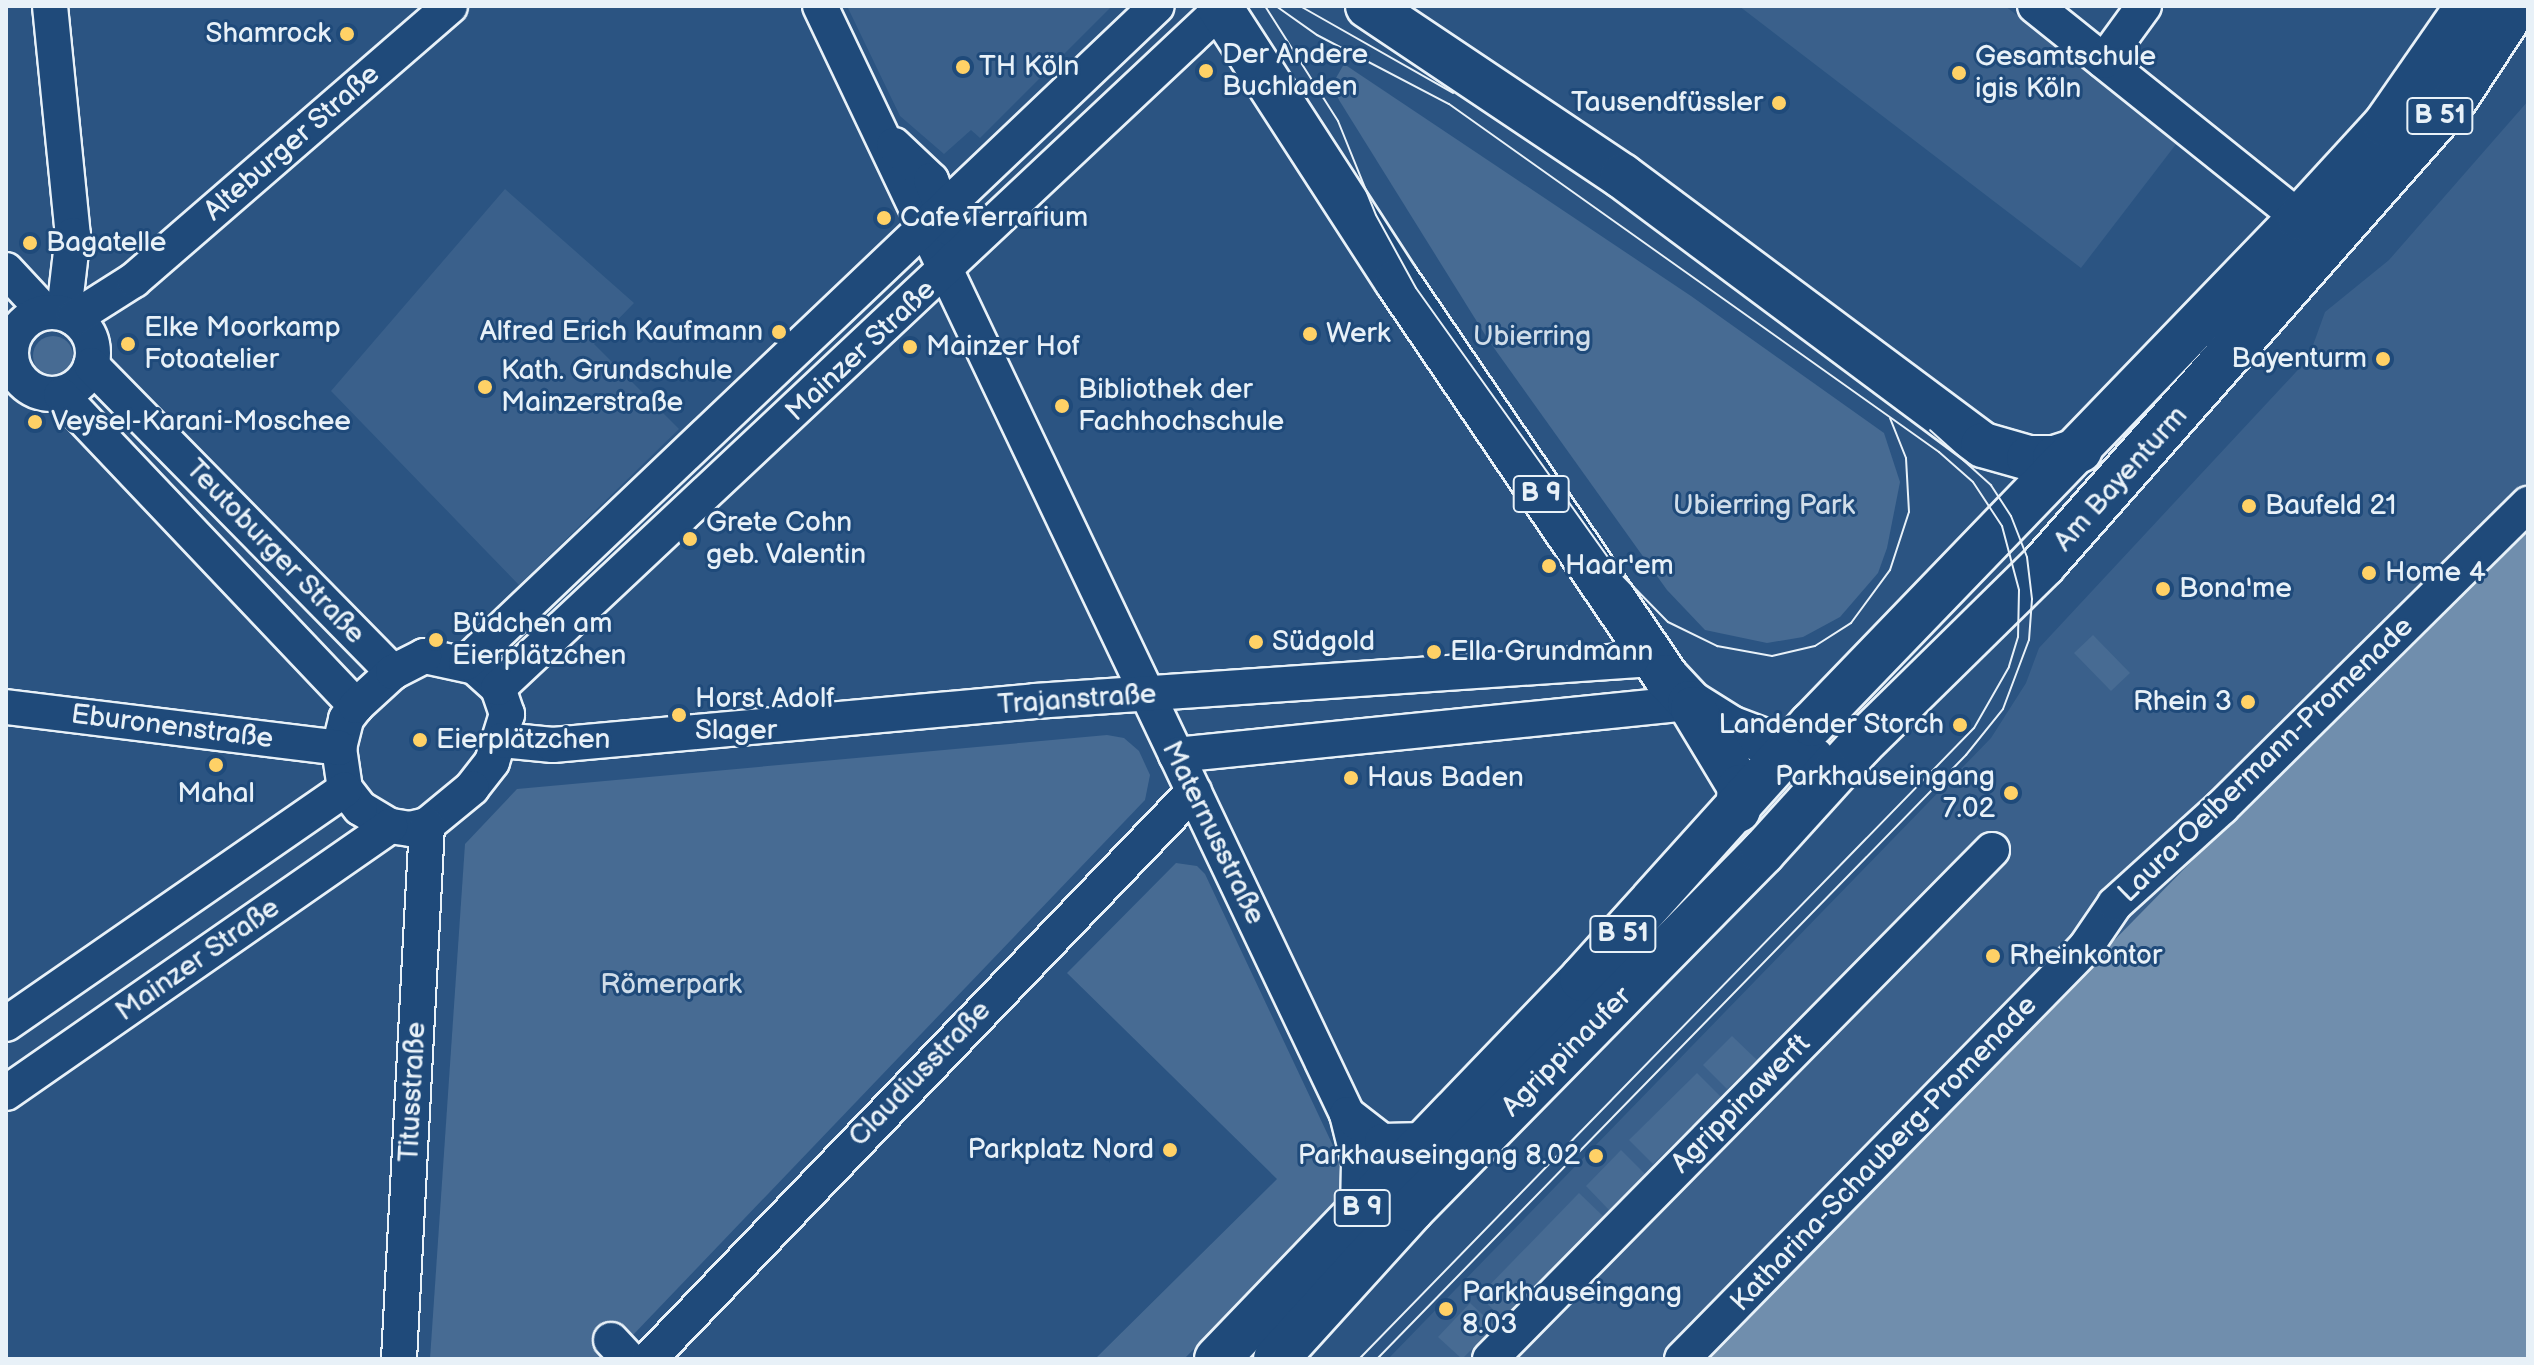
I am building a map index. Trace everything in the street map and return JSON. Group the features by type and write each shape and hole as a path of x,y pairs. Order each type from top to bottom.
{"main road":[{"path":"1368,6 1622,176 1983,445 2029,458 2055,458 2080,450 2079,467 2089,484 2112,485"},
{"name":"B 51","path":"2300,218 2386,124 2468,6"},
{"name":"Am Bayenturm","path":"1860,745 2044,564 2264,320 2457,96 2516,6"},
{"name":"B 9","path":"1221,7 1653,659 1690,703 1740,787 1738,810"},
{"name":"Am Bayenturm","path":"1787,752 2300,218"},
{"path":"2231,291 2231,308 2239,318 2247,323 2264,320"},
{"path":"1949,656 1996,571 2002,526 2000,494 1983,445"},
{"name":"B 9","path":"1690,703 1730,728 1812,759 1860,745"},
{"name":"Agrippinaufer","path":"1276,1359 1412,1209 1742,874 1860,745"},
{"name":"Agrippinaufer","path":"1217,1359 1738,810 1787,752"},
{"path":"1289,1285 1310,1297 1307,1326"}],"street":[{"path":"50,6 73,235 73,329"},
{"name":"Alteburger Straße","path":"73,329 81,385 19,372 20,327 73,329 134,280 450,6"},
{"name":"Maternusstraße","path":"820,6 884,138 913,158 954,274 1145,696 1194,791 1347,1114 1359,1162 1358,1213"},
{"name":"Mainzer Straße","path":"466,663 1157,6"},
{"path":"2035,6 2300,218"},
{"path":"2104,61 2144,6"},
{"name":"Mainzer Straße","path":"498,688 954,274 1221,7"},
{"name":"Teutoburger Straße","path":"6,270 73,329 393,672"},
{"name":"Teutoburger Straße","path":"19,372 356,706"},
{"name":"Laura-Oelbermann-Promenade","path":"2085,948 2115,904 2222,807 2519,503"},
{"path":"424,656 466,663 498,688 507,714 502,740 472,788 427,825 390,826 360,808 345,789 339,748 346,719 393,672 424,656"},
{"name":"Trajanstraße","path":"502,740 553,745 866,715 1653,659"},
{"path":"1176,755 1690,703"},
{"name":"Eburonenstraße","path":"6,707 339,748"},
{"name":"Mainzer Straße","path":"6,1024 345,789"},
{"name":"Claudiusstraße","path":"649,1359 1194,791"},
{"name":"Titusstraße","path":"399,1359 427,825"},
{"name":"Mainzer Straße","path":"6,1093 390,826"},
{"name":"Agrippinawerft","path":"1490,1359 1992,850"},
{"name":"Katharina-Schauberg-Promenade","path":"1682,1359 2085,948"},
{"name":"Maternusstraße","path":"1347,1114 1382,1141 1426,1140"}],"shaded area":[{"name":"TH Köln","path":"847,6 1112,6 980,138 971,130 944,154 900,116"},
{"name":"Gesamtschule igis Köln","path":"1739,6 2005,6 2180,139 2081,268"},
{"path":"2528,101 2528,525 1704,1359 1388,1359 1991,738 2026,683 2039,648 2308,359 2325,312 2389,260"},
{"name":"Kath. Grundschule Mainzerstraße","path":"505,189 634,303 594,344 679,429 519,585 331,391"},
{"path":"2528,525 2528,1359 1704,1359 2233,819"}],"green space":[{"name":"Ubierring Park","path":"1344,64 1691,296 1884,433 1900,482 1887,548 1878,573 1840,617 1803,637 1767,643 1705,630 1667,590 1489,341 1339,100 1332,85"},
{"path":"53,336 67,342 73,356 67,370 53,376 39,370 33,356 39,342"},
{"path":"2093,635 2130,673 2111,691 2074,653"},
{"name":"Römerpark","path":"1107,735 1124,738 1139,751 1150,775 1145,800 610,1359 430,1359 465,844 517,789"},
{"path":"1176,863 1197,866 1205,874 1344,1169 1348,1194 1184,1359 1095,1359 1277,1179 1067,973"},
{"path":"1732,1036 1757,1060 1727,1089 1703,1065"},
{"path":"1697,1073 1721,1097 1653,1164 1629,1140"},
{"path":"1621,1150 1645,1174 1609,1210 1586,1186"},
{"path":"1579,1193 1604,1217 1504,1320 1479,1296"},
{"path":"1470,1303 1495,1326 1462,1359 1438,1337"}],"tram line":[{"path":"1265,6 1338,121 1376,215 1416,288 1618,571 1668,622 1717,646 1772,656 1815,646 1851,623 1890,570 1909,512 1906,458 1890,418"},
{"path":"1276,6 1317,35 1449,104 1939,452 1973,482 2002,526 2019,590 2018,637 2009,667 1974,728 1359,1359"},
{"path":"1300,6 1453,93"},
{"path":"1377,1359 1966,755 2003,709 2029,640 2032,599 2027,557 2011,516 1991,485 1930,430"}],"place":[{"name":"Shamrock","path":"347,34"},
{"name":"TH Köln","path":"963,67"},
{"name":"Der Andere Buchladen","path":"1206,71"},
{"name":"Gesamtschule igis Köln","path":"1959,73"},
{"name":"Tausendfüssler","path":"1779,103"},
{"name":"Cafe Terrarium","path":"884,218"},
{"name":"Bagatelle","path":"30,243"},
{"name":"Alfred Erich Kaufmann","path":"779,332"},
{"name":"Werk","path":"1310,334"},
{"name":"Elke Moorkamp Fotoatelier","path":"128,344"},
{"name":"Mainzer Hof","path":"910,347"},
{"name":"Bayenturm","path":"2383,359"},
{"name":"Kath. Grundschule Mainzerstraße","path":"485,387"},
{"name":"Bibliothek der Fachhochschule","path":"1062,406"},
{"name":"Veysel-Karani-Moschee","path":"35,422"},
{"name":"Baufeld 21","path":"2249,506"},
{"name":"Grete Cohn geb. Valentin","path":"690,539"},
{"name":"Haar'em","path":"1549,566"},
{"name":"Home 4","path":"2369,573"},
{"name":"Bona'me","path":"2163,589"},
{"name":"Büdchen am Eierplätzchen","path":"436,640"},
{"name":"Südgold","path":"1256,642"},
{"name":"Ella Grundmann","path":"1434,652"},
{"name":"Rhein 3","path":"2248,702"},
{"name":"Horst Adolf Slager","path":"679,715"},
{"name":"Landender Storch","path":"1960,725"},
{"name":"Eierplätzchen","path":"420,740"},
{"name":"Mahal","path":"216,765"},
{"name":"Haus Baden","path":"1351,778"},
{"name":"Parkhauseingang 7.02","path":"2011,793"},
{"name":"Rheinkontor","path":"1993,956"},
{"name":"Parkplatz Nord","path":"1170,1150"},
{"name":"Parkhauseingang 8.02","path":"1596,1156"},
{"name":"Parkhauseingang 8.03","path":"1446,1309"}],"park label":[{"name":"Ubierring","path":"1532,337"}]}
